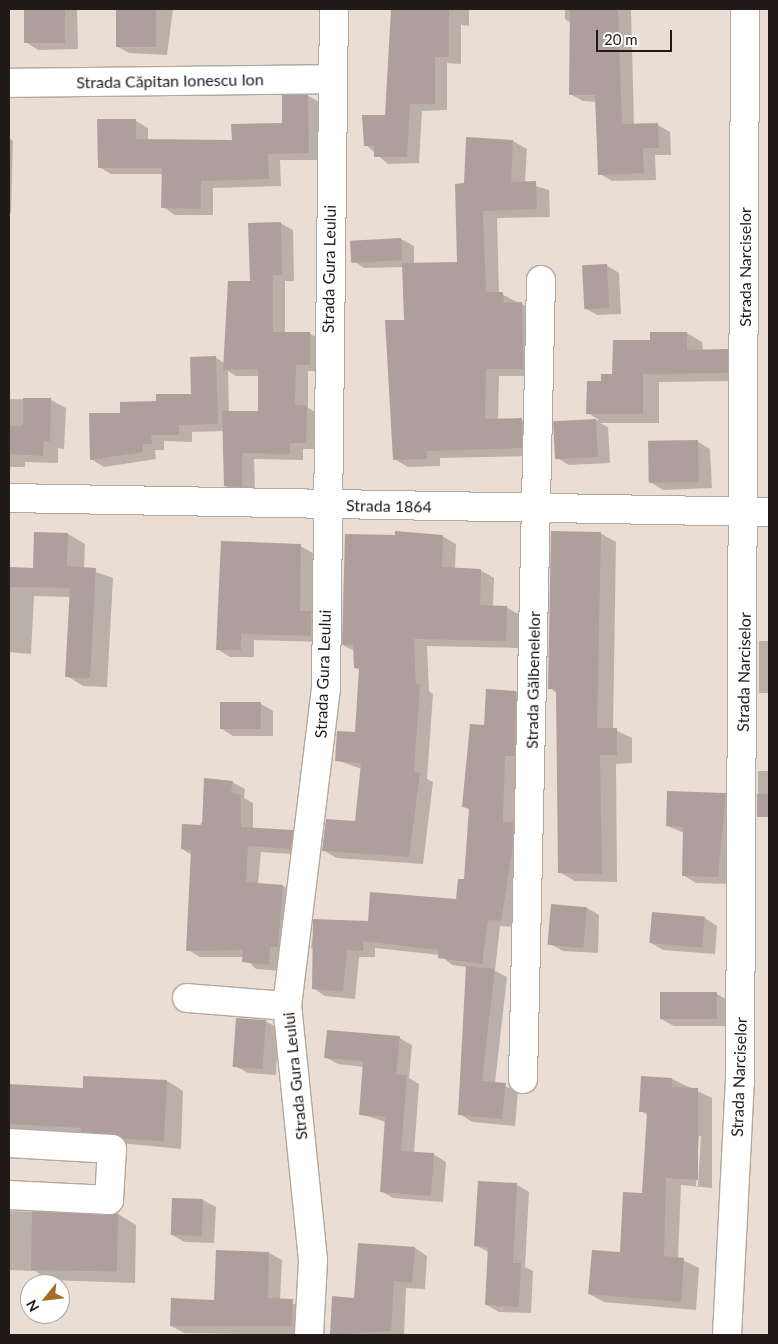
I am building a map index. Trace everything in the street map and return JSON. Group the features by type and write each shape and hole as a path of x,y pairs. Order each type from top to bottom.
{"street":[{"name":"Strada Gura Leului","path":"309,1335 313,1260 287,1006 326,689 326,505 334,9"},
{"name":"Strada Narciselor","path":"727,1335 740,1082 758,512 745,9"},
{"name":"Strada Căpitan Ionescu Ion","path":"9,83 332,79"},
{"name":"Strada Gălbenelelor","path":"523,1079 540,280"},
{"name":"Strada 1864","path":"9,498 758,512"},
{"path":"187,998 287,1006"},
{"path":"9,1143 112,1149 110,1200 9,1195"}],"building":[{"path":"24,9 65,9 65,43 24,43"},
{"path":"116,9 156,9 156,47 116,47"},
{"path":"391,9 449,9 449,57 435,57 435,104 410,104 407,157 374,157 374,146 364,146 362,115 385,115"},
{"path":"570,9 618,9 622,124 658,123 659,148 643,148 644,173 598,175 595,95 569,95"},
{"path":"282,95 308,95 309,153 268,154 269,179 201,181 201,209 161,208 162,168 98,168 97,119 136,119 136,139 232,140 231,124 282,123"},
{"path":"466,137 513,140 511,182 536,181 537,209 483,211 486,292 503,292 504,303 522,302 523,343 523,369 486,369 485,419 522,418 522,448 426,451 427,459 393,460 385,320 404,320 402,263 457,262 455,184 464,183"},
{"path":"281,222 282,275 273,275 273,332 310,332 310,365 296,365 295,405 307,406 306,443 290,443 290,454 242,453 242,487 224,486 222,411 258,411 258,369 223,370 228,281 250,281 248,223"},
{"path":"401,238 402,260 351,263 350,241"},
{"path":"607,264 609,308 584,309 582,265"},
{"path":"650,332 687,332 687,350 728,349 728,373 643,374 643,414 586,414 587,381 601,381 601,374 612,374 613,340 650,340"},
{"path":"216,356 218,424 179,425 179,435 151,435 152,444 143,444 143,452 90,460 89,413 120,413 120,402 156,401 156,394 191,394 190,357"},
{"path":"23,398 51,398 50,441 44,441 43,456 9,454 9,426 23,426"},
{"path":"596,419 598,457 555,459 553,421"},
{"path":"698,440 699,482 649,483 648,441"},
{"path":"395,531 443,535 442,567 481,569 480,605 507,606 506,641 414,639 416,684 420,685 414,772 420,773 409,857 322,851 326,819 355,821 361,763 335,761 337,731 355,732 359,668 354,668 353,644 342,645 345,534 395,535"},
{"path":"551,531 601,532 597,728 617,728 617,755 600,755 602,874 558,873 556,689 548,689"},
{"path":"34,532 68,533 67,566 96,568 90,678 65,677 70,588 9,587 9,567 33,568"},
{"path":"221,541 301,544 300,611 311,611 311,636 241,634 241,650 216,650"},
{"path":"486,689 516,691 515,756 505,756 503,822 513,822 513,846 501,921 488,920 482,964 438,958 439,950 363,941 363,951 347,950 343,992 312,989 313,919 368,921 370,892 456,899 458,879 464,879 469,808 462,807 470,724 484,725"},
{"path":"220,702 261,702 261,729 220,729"},
{"path":"204,778 233,781 231,793 241,795 241,827 293,830 291,849 248,846 246,882 283,885 278,947 270,947 269,965 242,962 243,950 186,951 191,850 181,849 182,824 202,825"},
{"path":"667,791 726,793 718,877 682,876 683,827 666,826"},
{"path":"757,794 769,794 769,817 757,817"},
{"path":"551,904 587,907 583,948 547,945"},
{"path":"652,912 705,917 702,948 649,943"},
{"path":"466,966 495,969 482,1081 506,1083 502,1119 458,1115"},
{"path":"660,992 717,992 717,1019 660,1019"},
{"path":"236,1018 266,1020 263,1069 233,1067"},
{"path":"327,1030 400,1036 396,1074 407,1075 401,1151 434,1153 431,1196 380,1192 385,1117 359,1115 363,1061 324,1058"},
{"path":"83,1076 167,1080 164,1141 123,1139 81,1132 81,1128 9,1124 9,1084 83,1088"},
{"path":"641,1076 672,1078 672,1087 698,1088 698,1180 666,1178 664,1256 684,1258 681,1302 588,1294 592,1250 620,1252 623,1192 642,1193 647,1112 639,1112"},
{"path":"478,1181 517,1183 513,1263 521,1263 519,1307 485,1305 488,1247 474,1246"},
{"path":"172,1198 203,1199 202,1236 171,1235"},
{"path":"32,1212 118,1214 117,1271 31,1270"},
{"path":"358,1243 415,1247 412,1283 394,1281 391,1331 330,1335 332,1296 354,1298"},
{"path":"216,1250 269,1252 268,1298 293,1299 292,1326 170,1326 171,1298 214,1300"}]}
